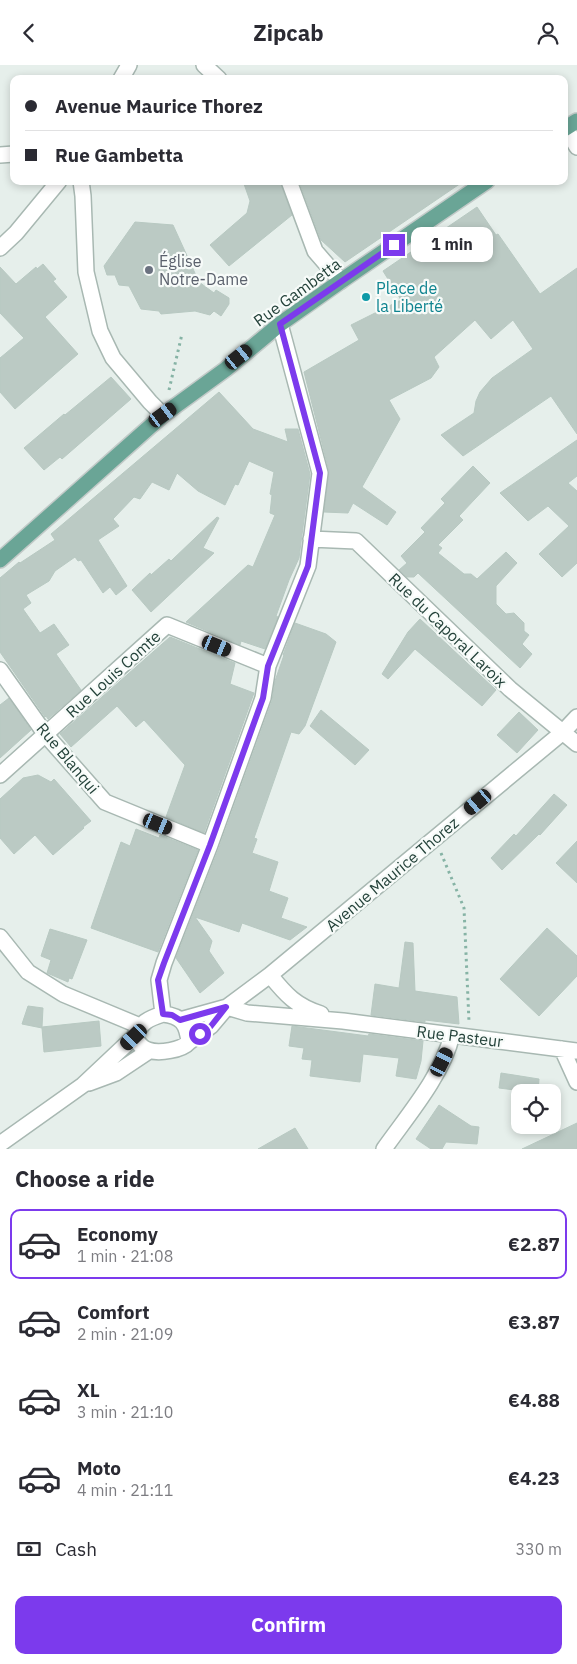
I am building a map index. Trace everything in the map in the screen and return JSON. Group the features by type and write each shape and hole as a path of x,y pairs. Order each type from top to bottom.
{"main road":[{"name":"Rue Gambetta","path":"0,560 163,415 226,369 280,324 481,185"}],"street":[{"path":"204,65 215,75"},
{"path":"569,126 577,147"},
{"path":"0,248 16,233 56,185"},
{"path":"81,185 83,196 86,272 100,331 113,358 163,415"},
{"path":"290,185 315,251 340,281"},
{"path":"163,1014 158,980 210,845 263,698 268,666 308,566 320,473 280,324"},
{"name":"Rue du Caporal Laroix","path":"311,539 356,541 510,689 577,744"},
{"name":"Rue Louis Comte","path":"0,775 167,625 268,666"},
{"name":"Rue Blanqui","path":"0,670 46,735 105,802 210,845"},
{"name":"Avenue Maurice Thorez","path":"189,1042 211,1026 226,1007 270,975 562,732 577,717"},
{"path":"0,937 28,972 63,994 137,1031 141,1046 149,1051 163,1052 184,1047 189,1042 188,1029 180,1020 172,1015 163,1014 151,1018 137,1031 83,1085 0,1144"},
{"name":"Rue Pasteur","path":"270,975 280,989 303,1008 343,1021"},
{"name":"Avenue Maurice Thorez","path":"180,1020 226,1007"},
{"name":"Rue Pasteur","path":"226,1007 247,1013 343,1021 570,1050"},
{"path":"384,1149 435,1077 450,1047 452,1035"},
{"path":"570,1050 577,1082"},
{"path":"83,1085 116,1073 149,1051"}],"path":[{"path":"163,415 182,334"},
{"path":"435,838 464,908 470,1037"}],"building":[{"path":"244,185 281,185 292,215 229,266 210,245 247,213 250,201"},
{"path":"300,185 458,185 345,262 321,240"},
{"path":"477,207 540,294 577,268 577,434 551,396 463,456 441,435 474,413 480,392 492,378 533,349 513,320 491,339 475,320 434,357 439,367 431,378 389,400 400,419 362,487 396,512 387,525 353,503 348,513 324,512 329,471 304,372 359,340 351,325 401,300 383,271"},
{"name":"Église Notre-Dame","path":"135,222 173,225 199,282 214,293 216,290 229,298 229,304 221,316 214,311 210,315 195,311 161,314 159,311 141,309 129,286 119,285 115,275 107,275 104,266"},
{"path":"43,264 56,279 53,281 67,297 45,317 78,354 15,409 0,392 0,358 24,338 0,313 0,267 16,284 36,267 37,269"},
{"path":"111,377 131,399 62,459 60,457 44,470 24,448"},
{"path":"219,392 253,429 288,442 285,429 298,429 310,474 299,558 289,580 276,616 278,617 265,649 241,641 240,645 186,622 248,565 253,567 275,515 270,513 272,495 270,494 274,472 249,461 238,485 235,484 225,505 198,491 177,473 169,490 152,482 140,499 134,497 113,519 119,526 98,540 127,586 116,595 110,587 103,593 81,560 78,561 75,557 55,571 49,581 26,595 31,603 23,609 40,633 54,624 69,645 56,654 81,690 48,719 0,652 0,578 19,562 55,540 51,534"},
{"path":"577,440 577,476 568,483 577,491 577,563 562,577 539,554 569,526 548,506 528,521 500,493"},
{"path":"473,466 490,483 459,516 463,520 438,545 442,548 438,553 464,574 471,574 477,579 506,552 517,563 496,586 496,604 506,614 514,613 524,623 524,631 529,635 522,644 532,654 520,668 418,573 414,577 407,577 399,570 407,563 401,556 425,532 421,528 445,503 441,499"},
{"path":"217,517 219,518 203,548 214,553 151,612 132,590 150,573 151,575 169,559 171,561"},
{"path":"420,619 496,690 482,706 415,649 388,679 382,674 408,632"},
{"path":"295,623 326,634 336,642 305,726 299,734 291,732 254,838 257,839 252,853 278,862 269,891 288,898 281,918 307,927 290,940 242,923 239,932 195,917 212,941 209,951 224,973 200,993 176,958 219,848 272,701 275,681"},
{"path":"170,637 235,663 230,684 254,693 204,833 166,817 185,765 144,720 136,727 117,706 71,747 60,734"},
{"path":"9,698 31,730 0,758 0,705"},
{"path":"321,710 369,750 355,765 310,726"},
{"path":"519,712 538,730 517,753 497,735"},
{"path":"38,775 51,782 54,779 91,821 53,855 35,835 14,854 0,838 0,799 23,778"},
{"path":"554,794 567,805 540,835 502,870 491,858 514,834 516,836"},
{"path":"136,829 159,838 160,835 198,850 158,952 91,928 121,842 130,846"},
{"path":"577,841 577,883 556,863"},
{"path":"547,928 577,956 577,976 539,1016 500,979"},
{"path":"50,929 87,940 72,979 69,978 68,982 47,973 51,960 41,956"},
{"path":"405,942 413,943 415,991 457,997 459,1024 371,1015 375,984 399,988"},
{"path":"28,1006 43,1008 42,1027 99,1021 101,1046 44,1052 42,1028 22,1024"},
{"path":"292,1026 423,1041 421,1061 416,1079 396,1076 399,1058 363,1054 360,1082 310,1076 312,1060 302,1059 304,1048 289,1046"},
{"path":"501,1073 539,1079 539,1084 511,1084 511,1090 499,1088"},
{"path":"439,1105 471,1126 479,1127 477,1144 446,1142 442,1149 431,1149 416,1139"},
{"path":"577,1123 577,1149 522,1149 554,1134 561,1134 561,1131"},
{"path":"295,1128 308,1149 258,1149"}],"place":[{"name":"Église Notre-Dame","path":"149,270"},
{"name":"Place de la Liberté","path":"366,297"}],"route":[{"path":"200,1034 211,1026 226,1007 180,1020 172,1015 163,1014 158,980 210,845 263,698 268,666 308,566 320,473 280,324 394,245"}]}
